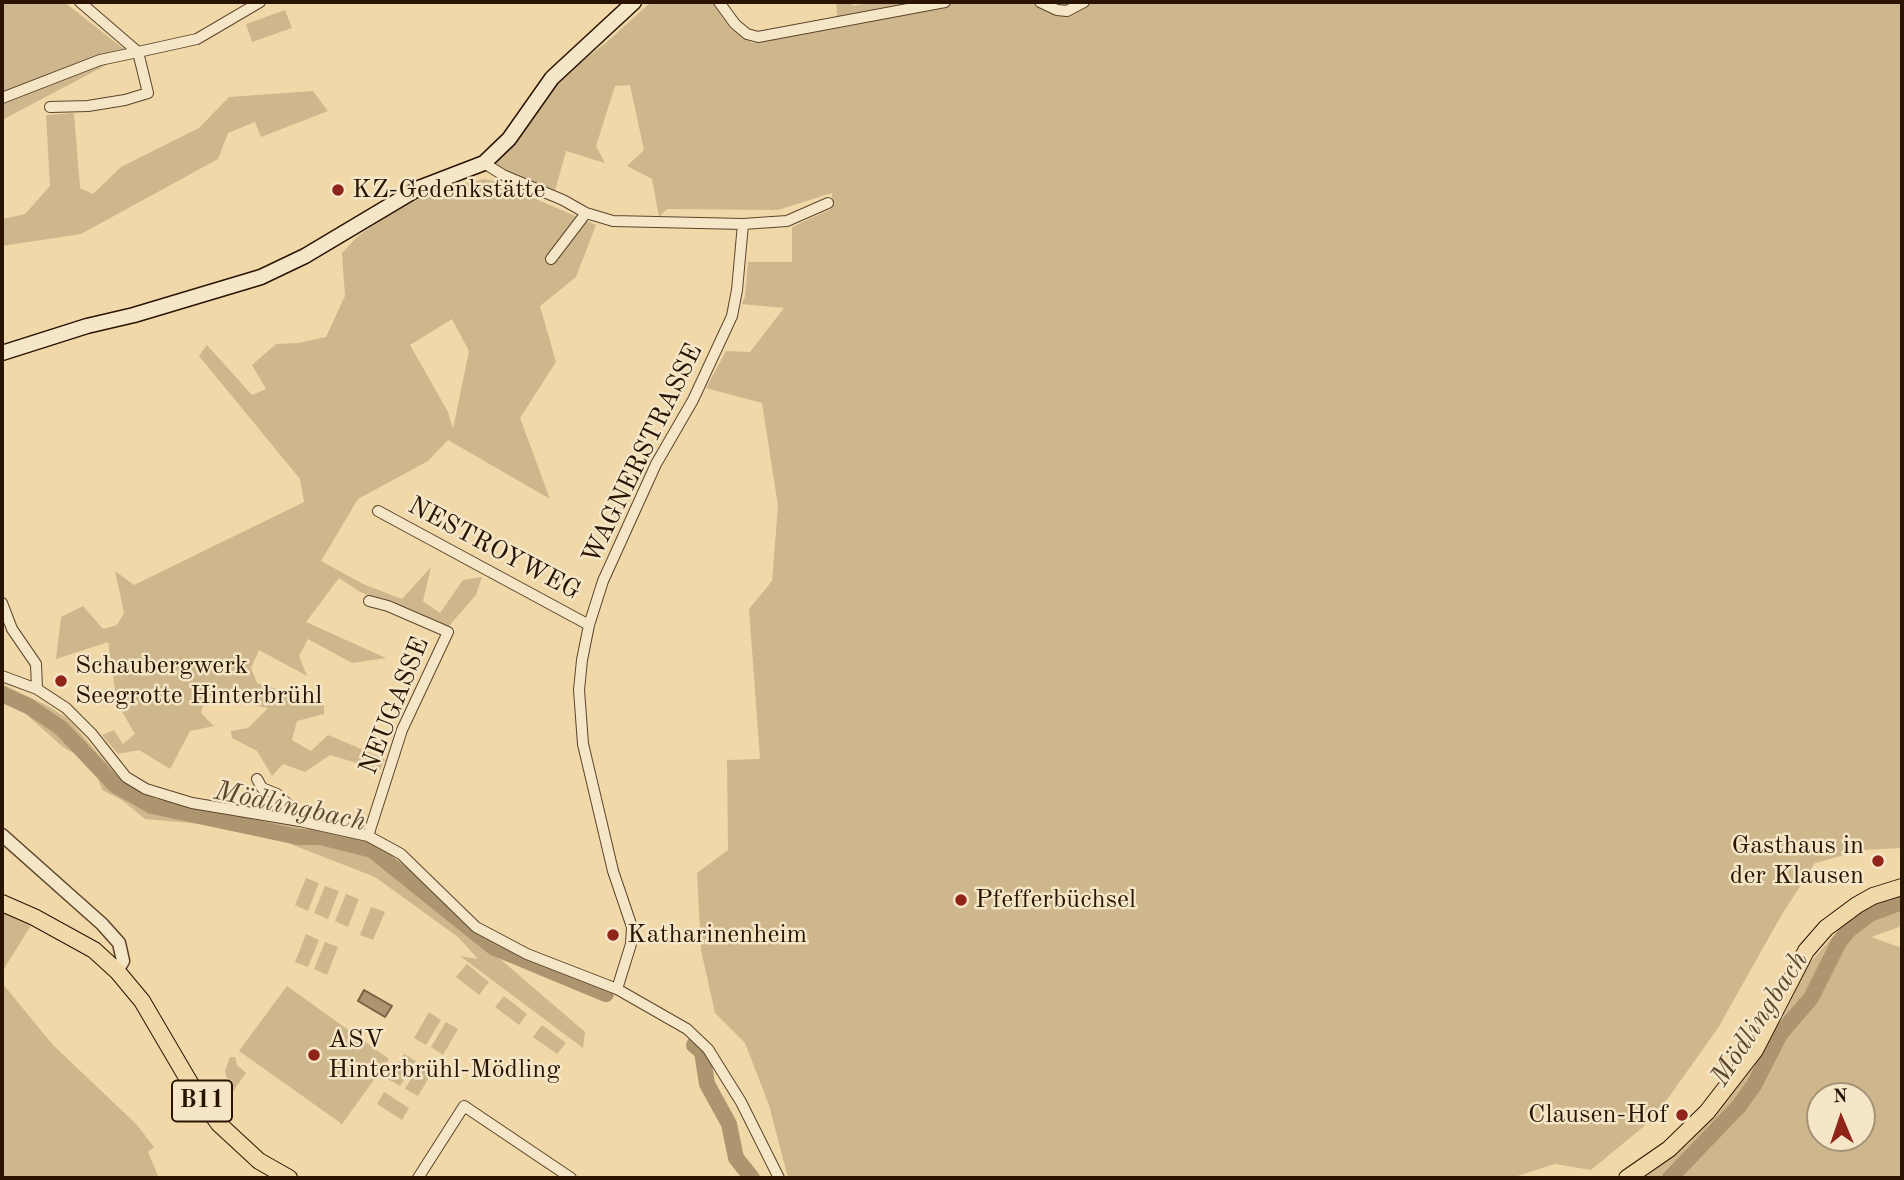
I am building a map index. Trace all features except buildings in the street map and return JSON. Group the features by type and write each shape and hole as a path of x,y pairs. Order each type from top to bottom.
{"main road":[{"path":"2,353 261,277 305,256 419,188 484,163 509,139 552,78 634,2"},
{"path":"1627,1178 1669,1149 1707,1112 1755,1050 1800,962 1821,934 1838,917 1857,905 1873,896 1902,887"},
{"name":"B11","path":"2,902 94,950 117,971 142,1001 193,1088 219,1124 259,1161 289,1178"}],"street":[{"path":"50,107 88,106 148,93 138,52 80,2"},
{"path":"2,98 100,60 197,39 260,2"},
{"path":"719,2 747,34 758,37 946,2"},
{"path":"1040,2 1057,10 1068,11 1084,2"},
{"path":"484,163 503,176 563,200 586,213 613,221 743,224 787,221 828,203"},
{"path":"551,259 586,213"},
{"name":"WAGNERSTRASSE","path":"617,989 631,944 632,927 609,855 583,744 579,690 582,660 589,625 603,581 656,464 693,400 732,316 743,224"},
{"name":"NESTROYWEG","path":"378,511 589,625"},
{"name":"NEUGASSE","path":"368,836 402,730 447,632 388,606 369,601"},
{"path":"2,603 12,629 36,664 37,690"},
{"path":"2,676 37,690 66,708 92,734 126,778 146,789 192,803 300,821 368,836 401,854 476,927 527,954 617,989 687,1029 708,1049 741,1102 779,1178"},
{"path":"257,779 262,788 277,794 294,810 300,821"},
{"path":"2,835 102,924 119,943 123,961 117,971"},
{"path":"423,1176 464,1106 571,1178"}],"shaded area":[{"path":"2,2 64,2 129,53 2,120"},
{"path":"651,2 712,2 731,29 752,43 834,29 836,2 852,2 853,6 873,2 1902,2 1902,848 1863,850 1815,863 1781,916 1718,1028 1654,1118 1591,1170 1555,1164 1511,1178 788,1178 769,1105 745,1043 715,1013 701,950 697,873 728,850 727,760 760,759 749,609 772,581 778,506 762,403 706,388 726,351 750,352 784,308 742,304 748,262 792,262 792,227 831,209 832,193 778,210 667,209 659,217 652,179 627,166 644,150 630,85 615,86 596,146 605,163 566,151 555,191 505,172 494,164 523,131 561,78"},
{"path":"285,10 292,28 252,42 246,24"},
{"path":"313,91 328,111 261,137 255,122 228,133 218,159 81,234 2,246 2,216 3,219 25,214 50,186 46,115 74,113 80,188 93,194 121,167 199,128 229,97"},
{"path":"484,179 494,181 596,225 576,277 540,306 556,362 520,418 550,499 448,440 428,461 358,499 321,561 363,584 402,599 431,567 423,601 440,613 463,580 482,577 476,595 448,627 360,592 339,578 306,622 386,658 352,663 308,639 299,656 307,676 259,650 251,668 257,683 324,704 324,714 297,721 292,740 311,751 328,735 385,759 380,770 330,755 305,772 283,764 272,776 257,751 232,738 231,731 248,728 268,708 205,695 201,713 214,726 190,731 170,769 139,750 118,754 102,735 114,730 123,744 135,734 117,703 108,642 56,659 61,617 83,606 103,629 117,625 124,613 115,571 134,585 304,502 300,479 199,356 207,345 252,395 266,389 252,365 276,344 326,337 345,296 342,253 358,236 408,202 431,192","holes":["452,319 469,351 453,429 448,412 410,345"]},
{"path":"2,684 48,706 68,719 119,777 144,796 324,831 383,849 485,946 585,1032 583,1048 460,956 478,959 458,937 375,877 270,836 201,824 145,819 122,800 102,790 93,763 64,748 18,707 2,700"},
{"path":"306,878 319,883 308,911 295,905"},
{"path":"325,886 339,891 328,919 314,913"},
{"path":"346,894 359,899 348,927 335,921"},
{"path":"1902,899 1902,926 1871,937 1902,948 1902,1178 1638,1178 1689,1143 1765,1053 1808,965 1851,916"},
{"path":"371,907 385,912 373,940 360,935"},
{"path":"2,909 33,922 2,972"},
{"path":"306,934 319,940 308,967 295,962"},
{"path":"325,942 338,947 327,975 314,969"},
{"path":"467,964 489,982 479,995 456,977"},
{"path":"2,983 53,1045 136,1124 154,1147 148,1152 159,1178 2,1178"},
{"name":"ASV Hinterbrühl-Mödling","path":"287,986 389,1059 342,1124 239,1051"},
{"path":"364,990 392,1006 385,1017 358,1001"},
{"path":"504,996 527,1014 519,1025 495,1007"},
{"path":"429,1012 441,1020 426,1045 414,1038"},
{"path":"446,1022 458,1029 443,1055 431,1047"},
{"path":"542,1025 566,1043 557,1054 533,1037"},
{"path":"404,1054 416,1061 400,1086 388,1079"},
{"path":"230,1057 235,1057 237,1065 246,1073 229,1097 227,1088 230,1082 225,1071"},
{"path":"420,1064 433,1071 418,1096 405,1089"},
{"path":"384,1092 409,1108 402,1120 377,1104"}],"waterway":[{"name":"Mödlingbach","path":"2,694 30,707 61,728 115,785 152,806 298,837 320,837 372,850 493,947 606,994"},
{"name":"Mödlingbach","path":"1670,1178 1739,1106 1754,1085 1780,1034 1811,998 1839,942 1849,930 1870,914 1902,902"},
{"name":"Mödlingbach","path":"694,1045 702,1052 707,1084 729,1124 736,1158 752,1178"}],"place":[{"name":"KZ-Gedenkstätte","path":"338,190"},
{"name":"Schaubergwerk Seegrotte Hinterbrühl","path":"61,681"},
{"name":"Gasthaus in der Klausen","path":"1878,861"},
{"name":"Pfefferbüchsel","path":"961,900"},
{"name":"Katharinenheim","path":"613,935"},
{"name":"ASV Hinterbrühl-Mödling","path":"314,1055"},
{"name":"Clausen-Hof","path":"1682,1115"}]}
